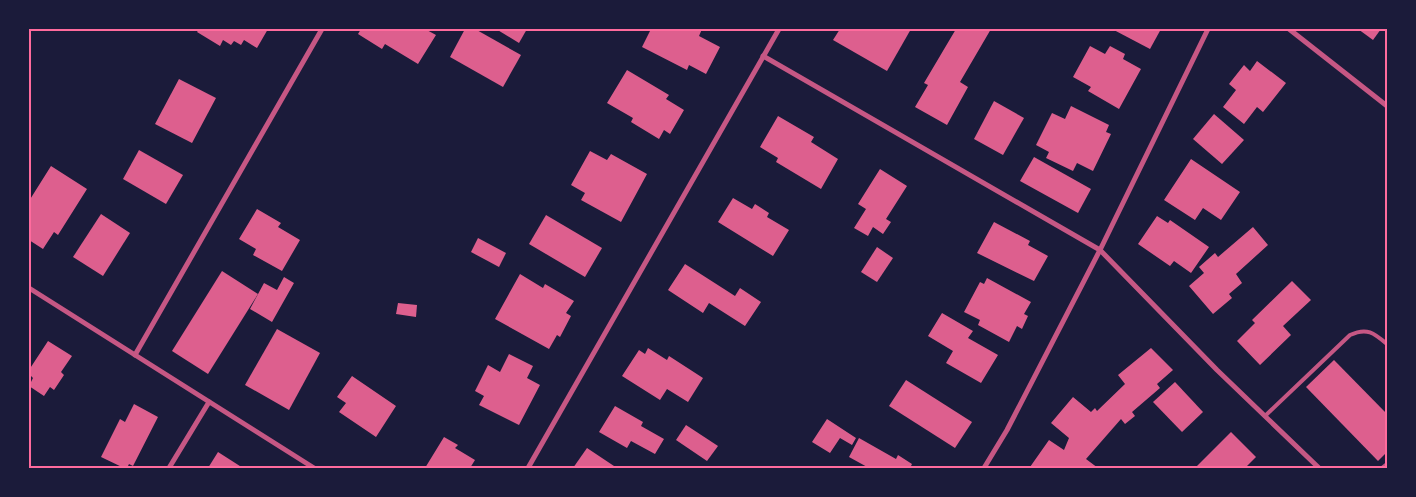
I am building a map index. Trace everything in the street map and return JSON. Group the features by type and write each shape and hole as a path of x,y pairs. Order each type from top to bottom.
{"street":[{"path":"135,355 322,29"},
{"path":"528,468 779,29"},
{"path":"984,468 1007,430 1100,250 1208,29"},
{"path":"1289,29 1387,106"},
{"path":"763,56 1100,250 1218,370 1319,468"},
{"path":"29,288 314,468"},
{"path":"169,468 209,402"}],"lane":[{"path":"1265,416 1350,335 1360,330 1374,333 1387,344"},
{"path":"1382,468 1387,464"}],"building":[{"path":"199,29 268,29 257,48 244,40 241,45 234,41 231,45 223,40 220,46 197,32"},
{"path":"361,29 425,29 436,35 418,64 385,44 382,49 358,34"},
{"path":"465,29 475,29 521,55 503,87 450,57"},
{"path":"496,29 527,29 519,43"},
{"path":"651,29 702,29 699,36 720,47 706,74 689,65 687,70 642,47"},
{"path":"840,29 911,29 887,71 833,40"},
{"path":"956,29 991,29 960,82 968,87 947,125 915,107 928,85 924,83"},
{"path":"1112,29 1161,29 1150,49"},
{"path":"1358,29 1381,29 1373,40"},
{"path":"1090,46 1105,54 1110,46 1125,54 1123,59 1141,69 1119,109 1088,91 1091,87 1073,77"},
{"path":"1257,61 1286,83 1263,112 1257,107 1244,124 1223,107 1236,90 1229,84 1244,65 1250,71"},
{"path":"627,70 669,95 666,99 684,110 670,134 664,130 659,139 631,122 633,118 607,103"},
{"path":"179,79 216,98 192,143 155,124"},
{"path":"994,101 1024,118 1003,155 974,139"},
{"path":"1071,106 1109,125 1106,132 1111,134 1093,171 1077,163 1073,171 1046,158 1049,152 1036,145 1052,113 1065,119"},
{"path":"1214,114 1244,140 1222,164 1193,139"},
{"path":"778,116 814,137 811,142 838,159 821,189 776,162 778,158 760,147"},
{"path":"139,150 183,175 166,204 123,179"},
{"path":"590,151 607,160 611,154 647,174 621,222 581,200 585,193 571,185"},
{"path":"1034,157 1091,189 1078,213 1020,181"},
{"path":"1191,159 1240,192 1221,220 1203,208 1195,220 1164,200"},
{"path":"51,166 87,189 58,235 54,232 43,249 29,240 29,201"},
{"path":"880,169 907,186 886,219 891,222 883,234 873,227 868,236 854,228 866,209 858,204"},
{"path":"733,198 752,209 755,204 769,213 767,217 789,230 773,256 718,222"},
{"path":"257,209 281,223 278,227 300,240 282,271 253,255 256,249 239,239"},
{"path":"101,214 130,233 103,276 73,257"},
{"path":"546,215 602,248 585,277 529,244"},
{"path":"1157,216 1168,223 1170,220 1209,247 1191,273 1174,261 1170,266 1138,244"},
{"path":"994,222 1030,241 1028,245 1048,256 1034,281 977,253"},
{"path":"1253,227 1268,245 1236,274 1242,283 1229,294 1232,298 1213,314 1189,286 1204,273 1199,267 1215,253 1218,257"},
{"path":"478,238 506,253 499,267 471,252"},
{"path":"877,247 893,258 877,282 861,272"},
{"path":"685,264 735,296 740,288 761,302 745,326 709,303 703,313 668,290"},
{"path":"222,271 258,294 208,374 172,351"},
{"path":"520,274 543,288 545,284 574,301 566,313 571,316 560,337 557,335 549,349 495,319"},
{"path":"284,277 294,283 272,322 250,309 264,283 277,290"},
{"path":"987,278 1031,302 1024,314 1028,316 1022,329 1017,326 1009,342 978,325 980,320 964,312 980,282 984,284"},
{"path":"1292,281 1311,300 1283,326 1291,335 1260,365 1237,341 1255,323 1252,320"},
{"path":"398,303 417,305 416,317 396,314"},
{"path":"942,313 973,331 968,338 998,355 981,383 946,363 953,351 928,336"},
{"path":"277,329 320,353 289,410 245,385"},
{"path":"48,341 72,356 61,372 64,375 54,390 50,387 44,396 29,386 33,378 29,374 29,370"},
{"path":"648,348 667,360 669,356 703,378 688,402 667,389 660,400 622,376 639,350 645,354"},
{"path":"1151,348 1173,370 1157,384 1160,388 1132,412 1135,416 1125,424 1121,419 1086,459 1098,468 1030,467 1049,440 1064,450 1069,438 1051,423 1073,397 1091,412 1095,408 1097,411 1125,384 1118,375"},
{"path":"509,354 533,366 527,378 540,385 519,425 479,405 484,396 475,391 488,365 500,372"},
{"path":"1334,360 1387,414 1387,452 1378,461 1306,387"},
{"path":"352,376 396,406 376,437 339,412 346,403 337,397"},
{"path":"906,380 972,422 955,448 889,406"},
{"path":"1175,382 1203,412 1182,432 1153,402"},
{"path":"134,404 158,417 133,466 129,464 127,468 124,468 101,457 120,419 125,422"},
{"path":"615,406 643,422 641,426 664,439 655,454 631,441 627,448 599,432"},
{"path":"827,419 856,438 852,445 840,438 830,453 812,442"},
{"path":"686,425 718,446 707,461 676,440"},
{"path":"1231,432 1256,457 1245,468 1195,468"},
{"path":"444,437 458,445 455,448 475,460 470,468 425,468"},
{"path":"859,438 896,459 898,455 912,464 910,468 869,468 849,457"},
{"path":"587,448 617,468 573,468"},
{"path":"218,452 243,468 208,468"}]}
